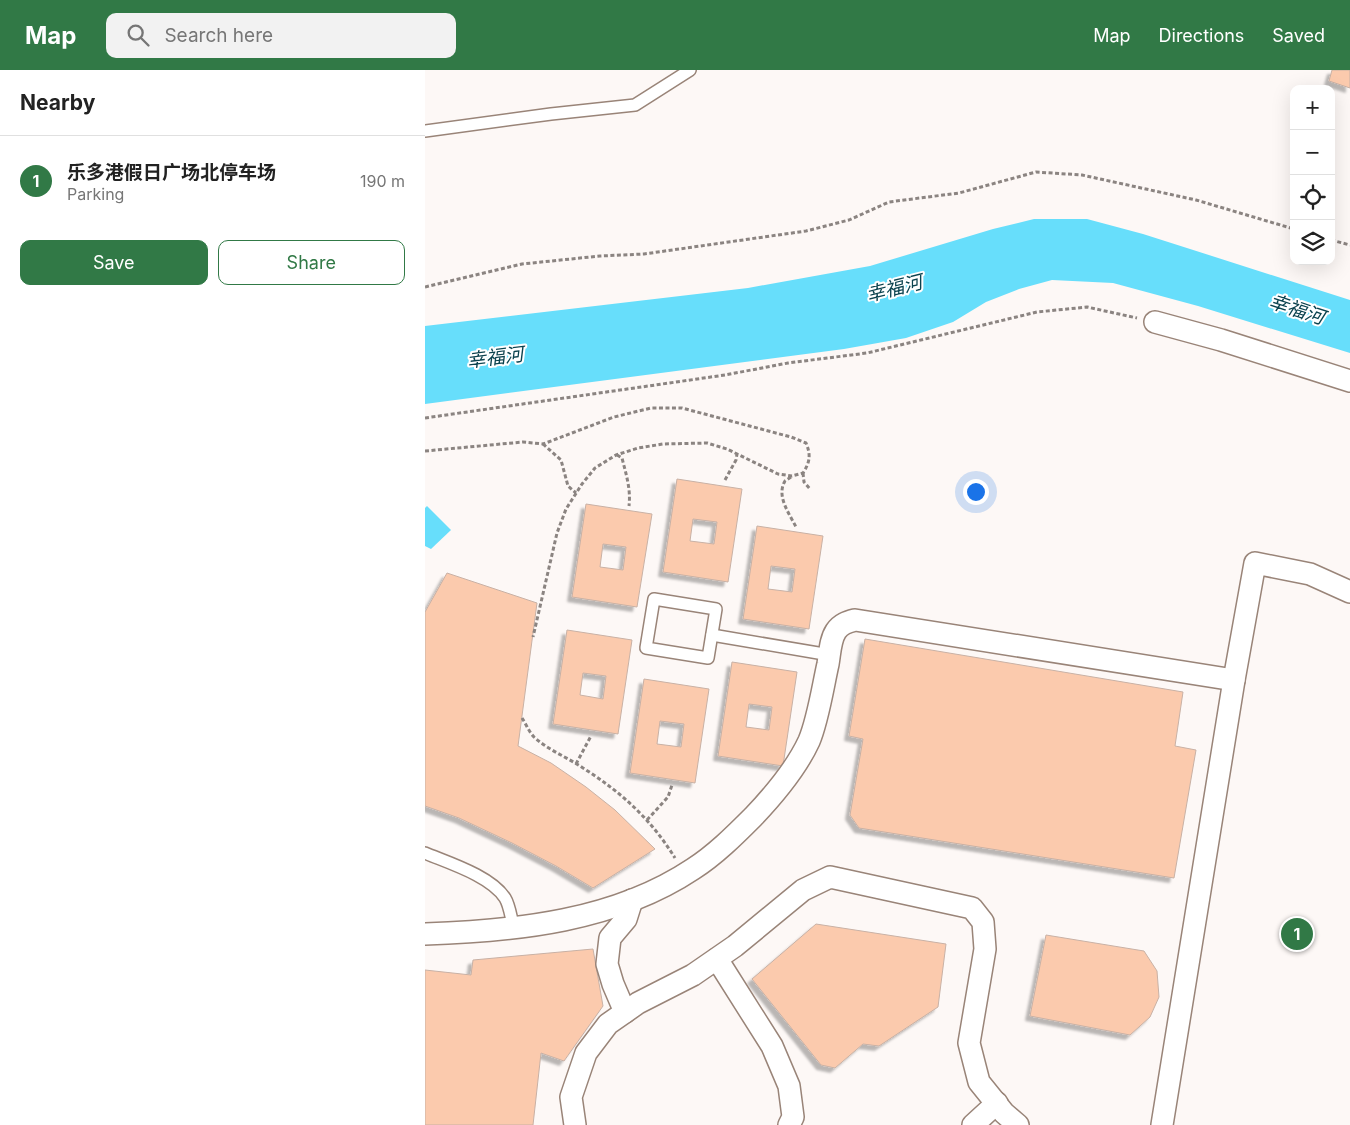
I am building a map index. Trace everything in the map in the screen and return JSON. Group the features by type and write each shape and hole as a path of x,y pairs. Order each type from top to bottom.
{"street":[{"path":"1155,322 1221,340 1350,381"},
{"path":"1163,1125 1234,680 1255,563 1310,574 1350,592"},
{"path":"425,934 480,932 558,921 611,908 632,900 694,869 738,832 765,804 793,767 809,740 821,696 832,642 836,631 843,623 855,620 1234,680"},
{"path":"575,1125 571,1097 586,1053 608,1024 638,1003 693,975 735,946 803,890 830,877 972,908 983,922 985,949 969,1043 979,1082 1017,1125"},
{"path":"625,1012 607,964 610,938 626,918 632,900"},
{"path":"717,959 772,1046 789,1086 793,1117 789,1125"},
{"path":"973,1125 997,1103"}],"lane":[{"path":"425,131 635,105 690,70"},
{"path":"654,599 716,609 712,636 708,658 646,648 654,599"},
{"path":"712,636 830,655"},
{"path":"425,853 476,875 495,886 505,899 514,928"}],"path":[{"path":"425,288 522,264 599,256 645,254 806,231 849,220 889,202 959,193 1036,172 1082,175 1196,200 1290,228"},
{"path":"1335,241 1350,245"},
{"path":"425,418 725,375 788,363 867,354 1037,312 1087,308 1155,322"},
{"path":"425,451 523,442 543,444 614,417 651,408 682,408 806,442 810,453 809,464 803,473 804,482 810,490"},
{"path":"533,637 557,533 576,492 595,468 616,455 638,448 686,442 707,443 737,454 778,474 792,476"},
{"path":"543,444 561,460 568,486 576,492"},
{"path":"725,480 737,460 737,454"},
{"path":"616,455 622,458 627,477 630,498 629,506"},
{"path":"796,528 781,493 785,480 803,473"},
{"path":"522,718 533,736 634,805 672,854 684,874"},
{"path":"576,764 591,736"},
{"path":"647,820 668,797 672,785"}],"water":[{"name":"幸福河","path":"1034,219 1087,219 1143,234 1350,300 1350,353 1198,306 1113,283 1052,280 1019,289 986,302 953,322 906,338 844,349 425,404 425,326 748,288 870,266 993,229"},
{"path":"427,506 451,530 431,549 425,546 425,508"}],"building":[{"path":"1332,70 1350,70 1350,88 1329,81"},
{"path":"677,479 742,489 728,582 663,572","holes":["693,519 717,522 714,544 690,541"]},
{"path":"586,504 652,514 637,607 572,597","holes":["603,544 626,547 623,570 600,567"]},
{"path":"757,526 823,536 809,629 743,619","holes":["771,566 795,569 792,592 768,589"]},
{"path":"447,573 537,603 518,746 551,763 586,787 615,810 655,849 593,888 512,843 459,818 425,806 425,612"},
{"path":"567,630 632,640 618,734 553,724","holes":["583,673 606,676 603,699 580,695"]},
{"path":"865,639 1183,692 1175,746 1196,750 1174,878 859,828 850,815 863,739 849,736"},
{"path":"732,662 797,672 783,766 718,756","holes":["749,704 772,707 769,730 746,727"]},
{"path":"644,679 709,689 695,783 630,773","holes":["660,721 684,724 681,747 657,744"]},
{"path":"816,924 946,944 938,1007 879,1046 863,1044 835,1068 821,1065 752,979"},
{"path":"1046,935 1144,951 1157,971 1159,997 1150,1017 1130,1035 1030,1016"},
{"path":"593,949 603,1006 564,1061 541,1053 533,1125 425,1125 425,970 471,975 473,960"}],"place":[{"name":"乐多港假日广场北停车场","path":"1297,934"}]}
